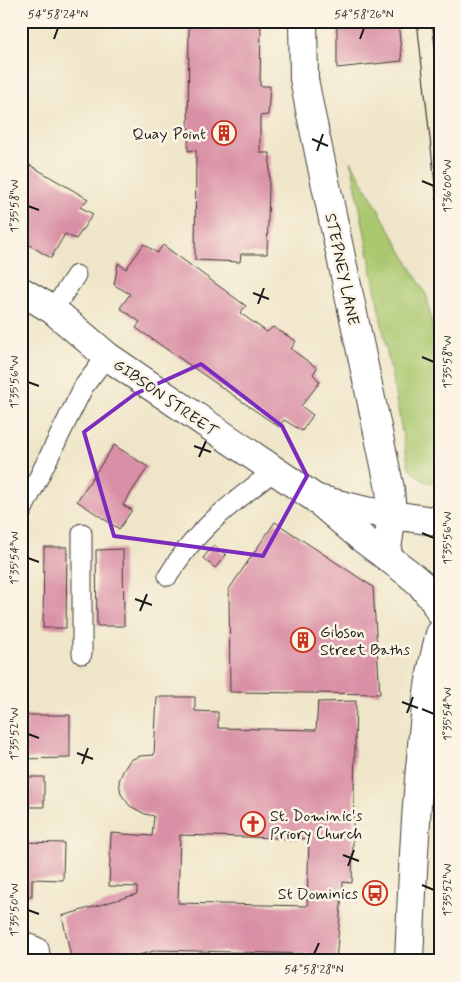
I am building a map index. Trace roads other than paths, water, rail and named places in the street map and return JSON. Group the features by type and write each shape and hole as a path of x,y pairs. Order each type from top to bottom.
{"main road":[{"name":"STEPNEY LANE","path":"303,21 304,79 390,489 392,515 386,556"},
{"name":"GIBSON STREET","path":"21,291 53,310 107,356 274,472 315,498 363,539 420,583 440,612"},
{"name":"GIBSON STREET","path":"315,498 392,515 440,522"},
{"path":"409,961 417,794 424,718 430,676 440,634"},
{"path":"21,945 35,951 36,961"}],"lane":[{"path":"53,310 76,275"},
{"path":"21,513 84,386 107,356"},
{"path":"168,576 180,555 223,510 274,472"},
{"path":"82,532 82,654"}],"tram line":[{"path":"417,21 440,229"},
{"path":"432,21 440,90"}],"place":[{"name":"Quay Point","path":"224,133"},
{"name":"Gibson Street Baths","path":"303,640"},
{"name":"St. Dominic's Priory Church","path":"253,824"},
{"name":"St Dominics","path":"375,893"}]}
